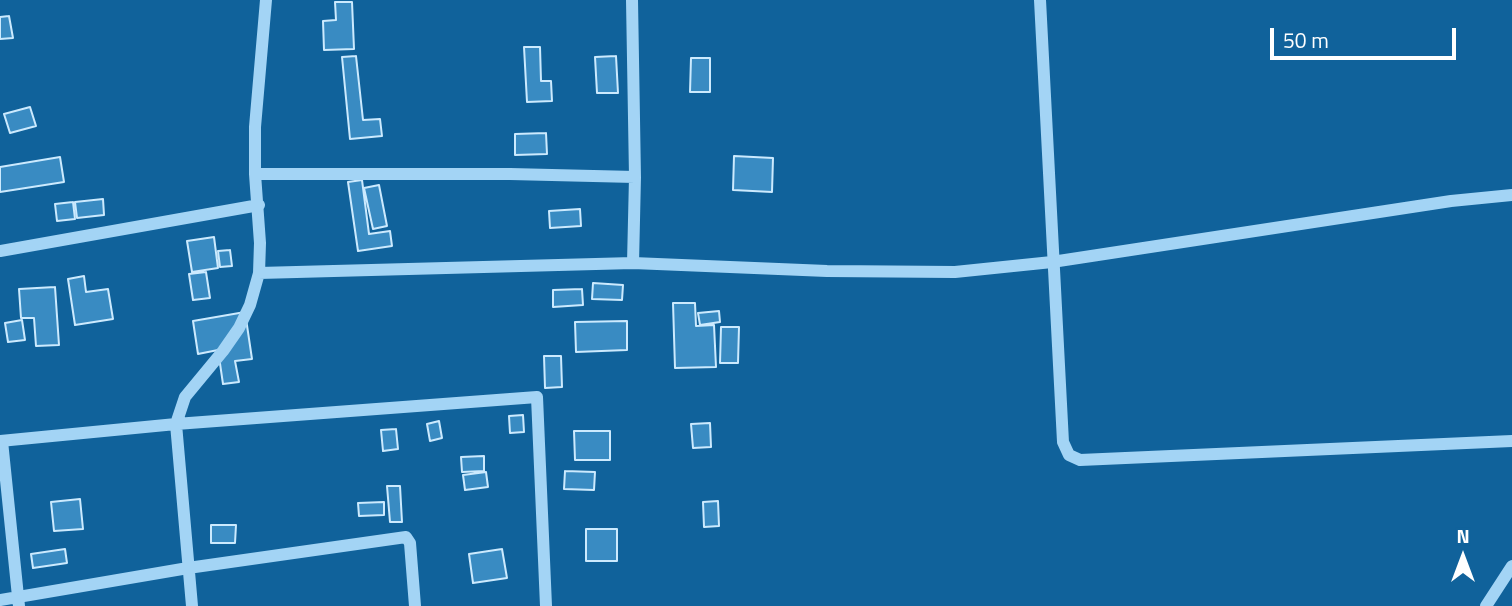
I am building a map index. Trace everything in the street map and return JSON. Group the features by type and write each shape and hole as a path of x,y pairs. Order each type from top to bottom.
{"street":[{"path":"192,606 176,424 185,397 239,328 259,274 259,205 255,174 258,79 266,0"},
{"path":"632,0 634,263"},
{"path":"1040,0 1063,442 1069,455 1080,460 1512,441"},
{"path":"255,174 635,177"},
{"path":"259,274 634,263 827,271 955,272 1052,262 1438,203 1512,195"},
{"path":"0,251 259,205"},
{"path":"18,601 1,441 176,424 537,397 546,606"},
{"path":"0,600 18,601 188,568 405,537 410,543 415,606"},
{"path":"1486,606 1512,566"}],"building":[{"path":"335,2 352,2 354,49 324,50 323,21 336,20"},
{"path":"9,16 13,38 0,39 0,17"},
{"path":"524,47 540,47 541,81 551,81 552,101 527,102"},
{"path":"356,56 363,120 380,119 382,136 350,139 342,57"},
{"path":"616,56 618,93 597,93 595,57"},
{"path":"691,58 710,58 710,92 690,92"},
{"path":"30,107 36,126 10,133 4,114"},
{"path":"546,133 547,154 515,155 515,134"},
{"path":"734,156 773,158 772,192 733,190"},
{"path":"60,157 64,182 0,192 0,167"},
{"path":"362,180 369,234 390,231 392,246 358,251 348,182"},
{"path":"379,185 387,226 373,229 364,188"},
{"path":"103,199 104,215 77,218 75,202"},
{"path":"73,202 75,219 57,221 55,204"},
{"path":"580,209 581,226 550,228 549,211"},
{"path":"214,237 218,268 192,272 187,241"},
{"path":"230,250 232,266 220,267 218,251"},
{"path":"206,272 210,298 193,300 189,274"},
{"path":"84,276 86,292 108,289 113,319 75,325 68,279"},
{"path":"593,283 623,285 622,300 592,299"},
{"path":"55,287 59,345 36,346 34,318 21,318 19,289"},
{"path":"582,289 583,305 553,307 553,290"},
{"path":"673,303 695,303 696,326 714,325 716,367 675,368"},
{"path":"719,311 720,322 700,325 698,313"},
{"path":"245,312 252,359 235,361 239,382 223,384 218,350 198,354 193,321"},
{"path":"22,320 25,340 8,342 5,323"},
{"path":"627,321 627,350 576,352 575,322"},
{"path":"721,327 739,327 738,363 720,363"},
{"path":"544,356 561,356 562,387 545,388"},
{"path":"523,415 524,432 510,433 509,416"},
{"path":"439,421 442,438 430,441 427,424"},
{"path":"710,423 711,447 693,448 691,424"},
{"path":"396,429 398,449 383,451 381,430"},
{"path":"574,431 610,431 610,460 575,460"},
{"path":"484,456 484,471 462,472 461,457"},
{"path":"565,471 595,472 594,490 564,489"},
{"path":"486,472 488,487 465,490 463,475"},
{"path":"387,486 400,486 402,522 390,522"},
{"path":"80,499 83,529 54,531 51,502"},
{"path":"718,501 719,526 704,527 703,502"},
{"path":"384,502 384,515 359,516 358,503"},
{"path":"211,525 236,525 235,543 211,543"},
{"path":"586,529 617,529 617,561 586,561"},
{"path":"65,549 67,563 33,568 31,554"},
{"path":"502,549 507,578 473,583 469,554"}]}
